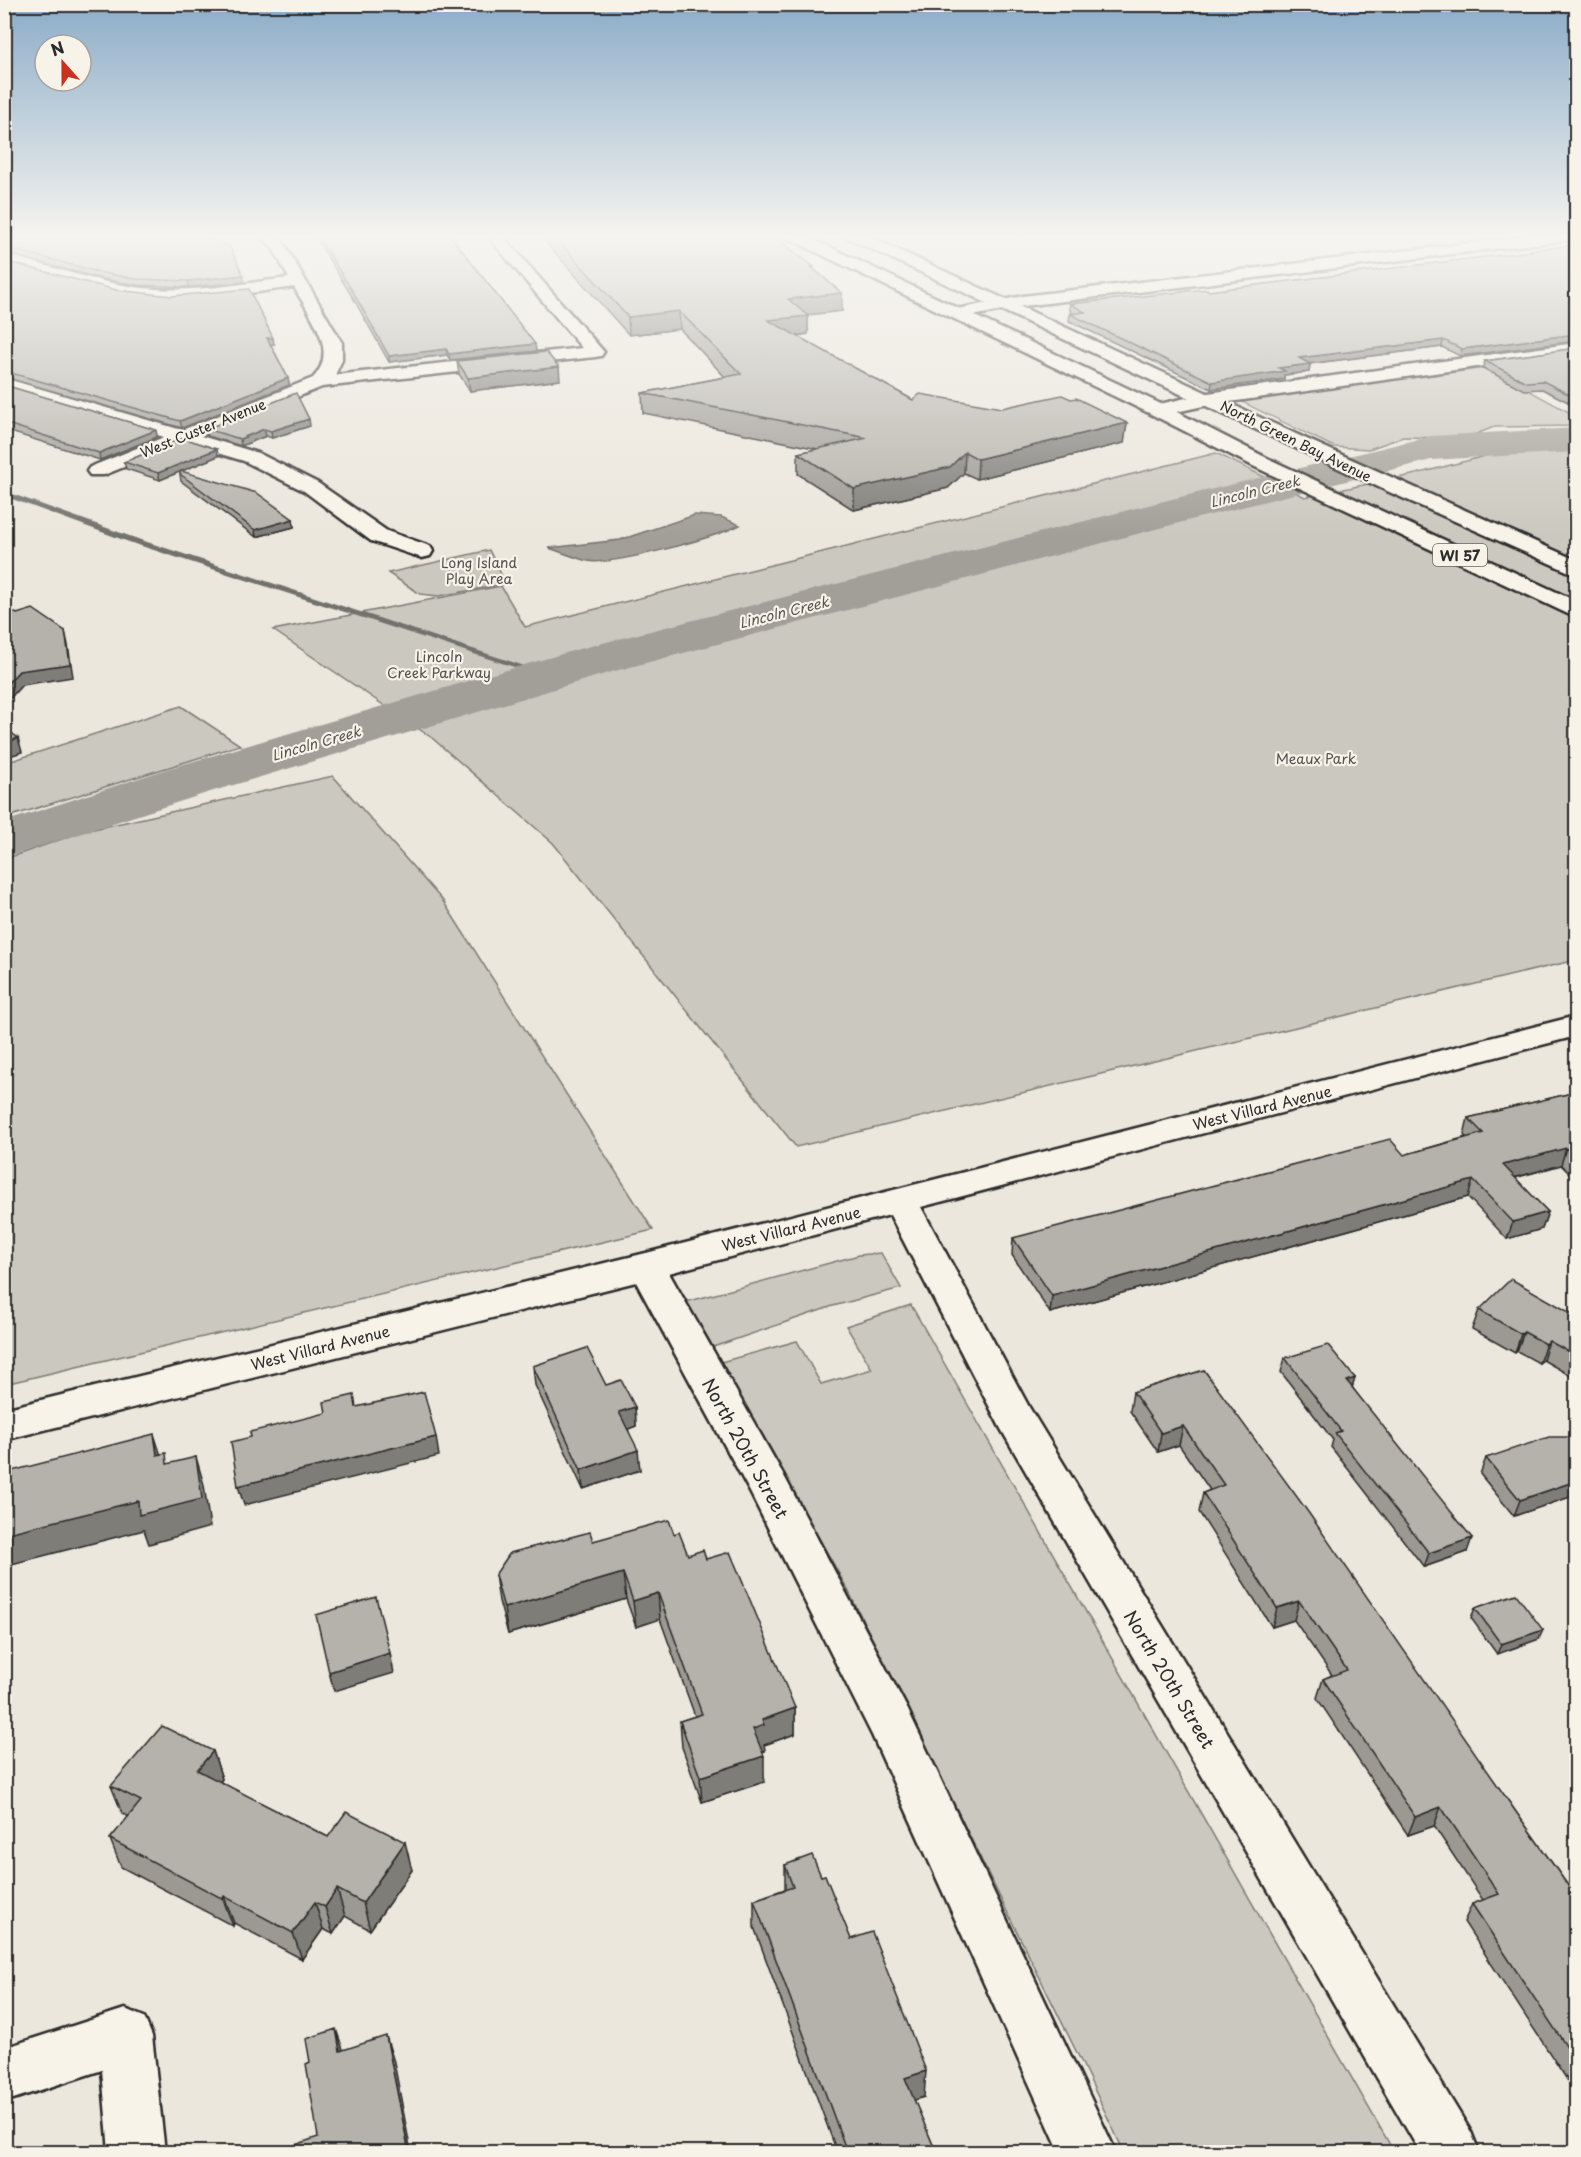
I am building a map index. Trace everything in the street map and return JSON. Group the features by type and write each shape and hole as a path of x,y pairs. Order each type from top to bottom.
{"street":[{"path":"319,382 332,369 335,357 333,343 329,336"},
{"name":"West Custer Avenue","path":"97,471 319,382 595,352 581,336"},
{"name":"WI 57","path":"1002,336 1260,462 1576,609"},
{"name":"North Green Bay Avenue","path":"1069,336 1394,488 1576,568"},
{"path":"1158,410 1208,399 1576,348"},
{"path":"4,383 251,457 311,487 379,536 422,551"},
{"path":"1212,437 1243,438 1306,446"},
{"name":"West Villard Avenue","path":"4,1425 646,1266 1576,1026"},
{"name":"North 20th Street","path":"900,1201 1015,1418 1451,2152"},
{"name":"North 20th Street","path":"646,1266 768,1486 891,1725 1088,2152"},
{"path":"4,2075 125,2036 137,2152"}],"green space":[{"path":"1487,368 1576,416 1576,426 1494,427 1466,438 1403,437 1369,449 1334,447 1238,400"},
{"name":"Meaux Park","path":"1576,443 1576,960 796,1147 553,843 432,738 273,630 501,586 525,627 1216,453 1305,497 1412,475 1501,452"},
{"name":"Long Island Play Area","path":"489,550 506,584 439,596 420,594 388,573"},
{"path":"181,706 240,745 5,818 5,763"},
{"path":"333,776 443,901 653,1230 5,1384 5,859 85,831"},
{"path":"881,1253 901,1288 833,1306 713,1347 686,1302 859,1255"},
{"path":"911,1305 1394,2152 1124,2152 847,1588 721,1362 797,1341 821,1384 872,1369 846,1326"}],"shaded area":[{"path":"695,515 721,517 740,525 664,549 619,559 588,561 549,548 620,540"}],"building":[{"path":"4,336 272,336 273,338 267,338 288,378 180,421 4,371"},
{"path":"378,336 528,336 535,344 449,354 446,349 389,356"},
{"path":"703,336 796,336 913,400 920,394 1002,408 1062,395 1071,399 1076,398 1127,423 978,459 965,452 950,467 854,489 798,453 867,438 642,393 741,374"},
{"path":"1115,336 1563,336 1462,349 1443,340 1299,358 1310,364 1279,368 1285,371 1212,382"},
{"path":"1576,348 1576,394 1570,395 1543,381 1526,382 1485,361"},
{"path":"546,352 559,367 468,378 457,361"},
{"path":"4,385 156,430 99,453 4,423"},
{"path":"296,393 309,419 271,431 264,429 240,439 206,429"},
{"path":"183,438 217,449 158,473 124,462"},
{"path":"181,471 257,493 293,519 255,530 180,474"},
{"path":"4,607 17,614 33,609 65,631 70,664 19,671 4,687"},
{"path":"4,727 18,738 4,743"},
{"path":"1576,1092 1576,1158 1566,1148 1503,1165 1548,1212 1513,1222 1473,1180 1052,1296 1013,1238 1390,1139 1404,1155 1483,1133 1468,1118"},
{"path":"1511,1279 1576,1316 1576,1356 1549,1341 1546,1344 1524,1332 1521,1334 1479,1310"},
{"path":"1328,1345 1355,1378 1347,1381 1472,1538 1429,1553 1335,1433 1341,1431 1285,1358"},
{"path":"587,1348 606,1385 621,1380 635,1407 619,1412 638,1450 581,1470 533,1366"},
{"path":"1204,1370 1308,1512 1576,1897 1576,2061 1472,1904 1499,1894 1480,1865 1441,1807 1415,1817 1323,1679 1347,1670 1299,1601 1277,1608 1203,1493 1224,1485 1183,1426 1161,1433 1133,1392"},
{"path":"424,1392 436,1437 238,1486 231,1442 251,1437 250,1432 326,1413 324,1402 354,1395 356,1407"},
{"path":"154,1434 157,1455 166,1453 167,1464 196,1457 202,1499 139,1515 138,1501 4,1534 4,1473"},
{"path":"1549,1437 1576,1437 1576,1481 1520,1500 1486,1458"},
{"path":"669,1520 674,1534 679,1532 688,1555 703,1550 706,1559 730,1552 795,1708 762,1720 764,1725 753,1729 764,1756 700,1777 680,1721 702,1714 658,1593 633,1601 623,1573 504,1608 495,1575 510,1553 590,1532 593,1541"},
{"path":"1516,1594 1543,1630 1501,1644 1475,1608"},
{"path":"376,1597 390,1653 329,1672 316,1615"},
{"path":"162,1726 213,1751 197,1770 328,1837 346,1812 405,1842 363,1903 337,1889 325,1907 315,1902 293,1933 110,1839 141,1801 111,1786"},
{"path":"812,1855 821,1876 825,1875 851,1939 872,1932 926,2071 905,2078 936,2152 847,2152 754,1900 793,1887 785,1865"},
{"path":"336,2029 340,2051 386,2036 409,2152 293,2152 292,2146 318,2137 306,2064 310,2062 306,2039"}],"waterway":[{"name":"Lincoln Creek","path":"4,841 190,780 597,660 1183,509 1431,448 1576,440"},
{"path":"4,493 132,540 548,675"}],"park label":[{"name":"Lincoln Creek Parkway","path":"439,664"}]}
